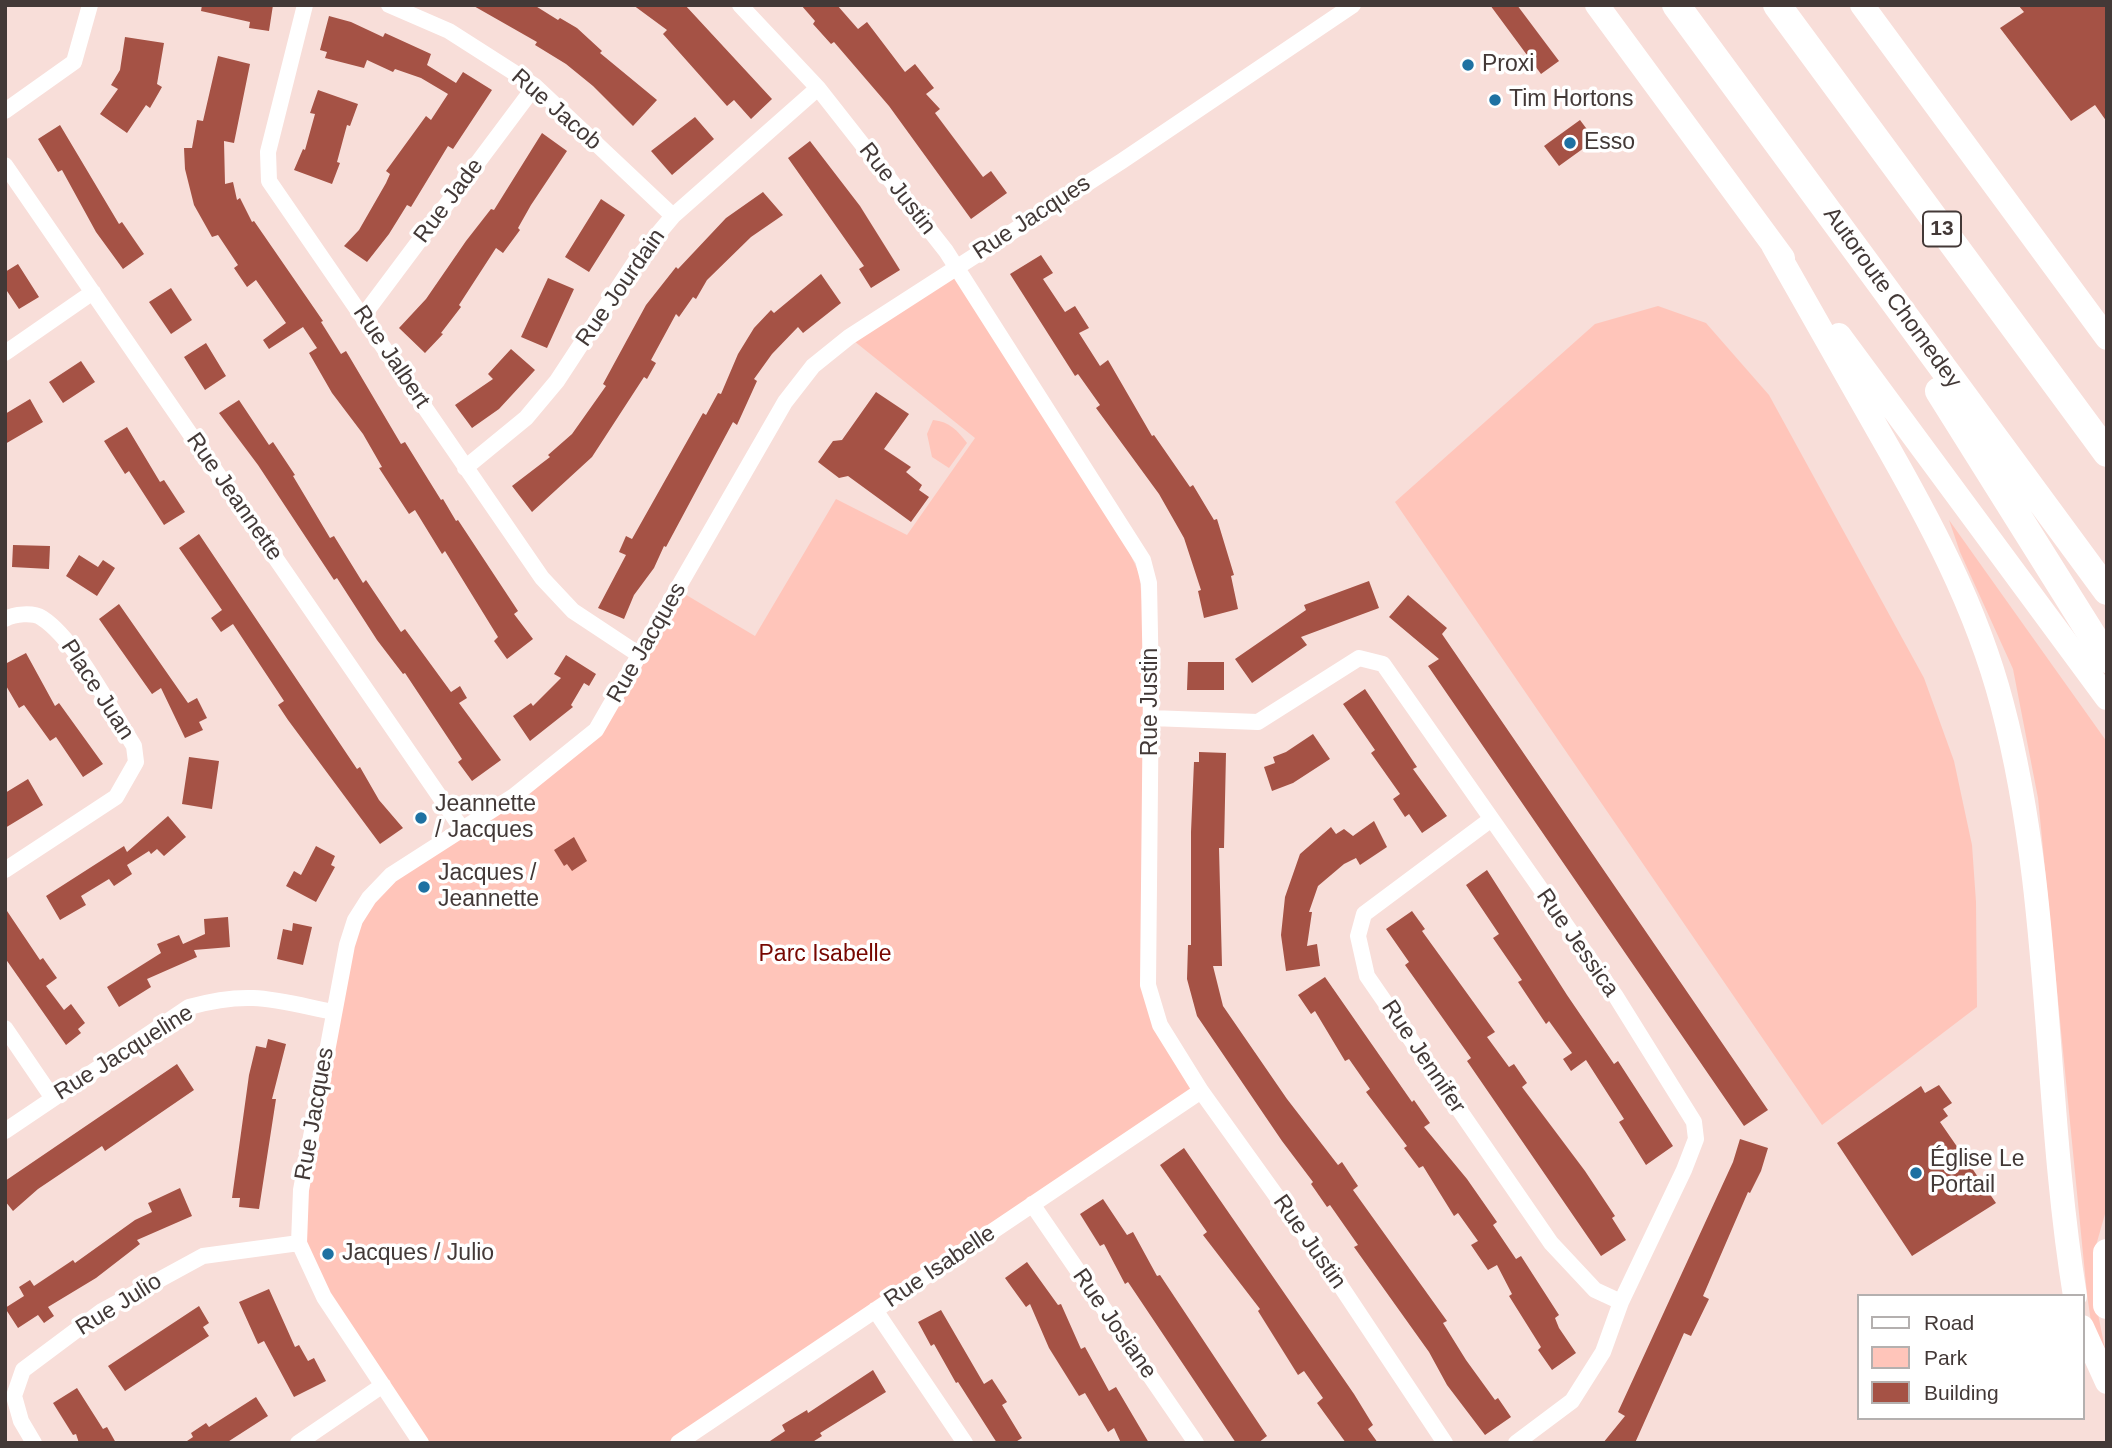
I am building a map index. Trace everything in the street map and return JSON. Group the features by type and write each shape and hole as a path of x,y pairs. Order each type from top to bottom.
{"highway":[{"name":"Autoroute Chomedey","path":"1676,5 2107,591"},
{"name":"13","path":"1777,5 2107,453"},
{"path":"1840,227 2053,578 2107,659"},
{"path":"2107,1253 2104,1282 2107,1305"}],"main road":[{"path":"1597,5 2107,698"},
{"path":"1862,5 2107,338"},
{"path":"1773,245 1938,539 1975,621 2001,701 2017,768 2031,854 2075,1294"},
{"path":"2084,1330 2107,1382"}],"street":[{"path":"5,111 74,62 90,5"},
{"name":"Rue Jalbert","path":"305,5 268,152 269,181 542,578 573,611 641,656"},
{"name":"Rue Jacob","path":"389,5 449,31 535,86 673,216"},
{"name":"Rue Justin","path":"740,5 818,89 957,267 1143,559 1149,583 1151,718 1148,985 1160,1025 1201,1091 1336,1279 1445,1443"},
{"name":"Rue Jacques","path":"421,1443 324,1297 299,1243 301,1189 333,1012 347,945 355,920 369,898 391,875 514,796 596,730 785,402 813,366 849,337 1353,5"},
{"name":"Rue Jade","path":"363,316 535,86"},
{"name":"Rue Jourdain","path":"465,468 526,418 556,381 637,259 673,216 818,89"},
{"name":"Rue Jeannette","path":"5,165 462,829"},
{"path":"5,354 93,292"},
{"name":"Place Juan","path":"5,620 12,615 39,616 65,638 134,746 136,762 116,797 5,870"},
{"name":"Rue Jessica","path":"1151,718 1258,722 1359,658 1383,664 1615,995 1693,1122 1696,1139 1684,1170 1621,1301 1603,1352 1572,1401 1516,1443"},
{"name":"Rue Jennifer","path":"1490,820 1364,914 1358,936 1367,976 1551,1243 1595,1290 1621,1301"},
{"name":"Rue Jacqueline","path":"5,1131 189,1007 225,997 252,996 333,1012"},
{"path":"5,1028 52,1097"},
{"name":"Rue Isabelle","path":"678,1443 1201,1091"},
{"name":"Rue Josiane","path":"1032,1204 1196,1443"},
{"name":"Rue Julio","path":"34,1443 21,1421 14,1396 23,1370 102,1311 203,1256 299,1243"},
{"path":"875,1310 965,1443"},
{"path":"298,1443 383,1385"}],"green space":[{"name":"Parc Isabelle","path":"955,263 1125,543 1139,573 1151,685 1148,985 1201,1091 678,1443 420,1443 299,1243 333,1012 369,898 596,730 678,590 755,636 836,499 907,535 975,438 849,337"},
{"path":"1658,306 1706,323 1769,395 1924,678 1954,761 1972,845 1976,902 1977,1007 1822,1125 1395,502 1595,324"},
{"path":"933,420 953,427 967,443 949,468 932,457 927,434"},
{"path":"1949,520 2107,742 2107,1207 2093,1256 2093,1289 2107,1359 2091,1322 2087,1294 2038,798 2013,669 1960,552"}],"building":[{"path":"202,5 273,5 269,31 249,28 250,22 201,11"},
{"path":"472,5 534,5 558,20 560,18 577,28 602,51 600,53 657,100 633,126 593,86 566,64 535,45 537,42"},
{"path":"633,5 685,5 772,99 751,119 734,100 727,106 663,34 667,30"},
{"path":"801,5 837,5 858,29 867,22 905,72 915,64 934,88 926,94 940,109 935,113 983,177 991,171 1007,193 971,219 889,106 834,42 831,44 813,24 815,21"},
{"path":"1490,5 1517,5 1559,61 1541,74"},
{"path":"2018,5 2107,5 2107,122 2095,105 2071,121 2000,28 2024,12"},
{"path":"329,16 351,22 383,37 385,33 431,54 427,65 456,83 463,72 492,90 453,149 448,146 411,207 407,205 367,262 344,246 359,230 386,183 390,174 386,171 426,116 431,120 448,94 421,78 395,69 393,72 367,60 364,68 325,58 327,52 320,50"},
{"path":"125,37 164,43 157,84 162,87 150,108 146,105 127,133 100,114 118,89 111,85 120,70"},
{"path":"218,56 250,64 234,143 224,141 225,184 233,182 237,200 240,198 252,222 254,221 323,321 321,322 341,354 346,351 401,444 405,442 441,500 443,499 456,521 458,520 518,611 514,614 533,639 507,659 494,641 498,637 445,551 442,554 415,510 409,514 379,468 382,467 363,434 332,393 309,353 317,348 303,327 269,349 263,340 286,323 256,280 247,287 234,268 238,265 218,235 212,237 194,205 185,169 184,148 192,148 197,120 203,121"},
{"path":"318,90 358,104 350,126 347,125 337,162 340,163 332,184 294,170 303,149 305,150 315,114 310,113"},
{"path":"695,117 714,139 672,175 651,151"},
{"name":"Esso","path":"1580,120 1595,140 1559,166 1544,146"},
{"path":"60,125 119,224 122,222 144,254 123,269 96,232 62,170 58,172 38,139"},
{"path":"542,133 567,151 531,205 518,228 520,230 503,253 496,248 459,305 461,307 441,333 443,334 425,353 399,328 426,299 491,209 494,210"},
{"path":"810,141 860,206 900,270 871,288 859,269 864,266 788,158"},
{"path":"763,192 783,215 751,237 707,280 696,299 693,297 679,317 676,314 651,360 656,363 647,379 644,377 592,457 532,512 512,486 550,457 548,455 572,434 606,386 603,384 646,305 676,267 678,269 726,218"},
{"path":"601,199 625,215 589,272 565,257"},
{"path":"1041,255 1053,273 1043,279 1065,312 1075,306 1089,328 1079,333 1100,366 1108,360 1152,436 1154,435 1190,487 1193,485 1214,520 1217,519 1234,575 1231,576 1238,609 1204,618 1198,591 1201,590 1184,538 1159,494 1096,408 1100,405 1078,374 1075,376 1010,274"},
{"path":"18,264 39,297 19,309 5,288 5,272"},
{"path":"821,274 841,303 803,333 798,327 772,354 754,379 757,381 737,425 733,422 654,568 634,595 624,619 598,608 626,555 619,552 626,536 632,539 703,413 706,415 718,393 721,394 738,354 754,328 771,310 774,313"},
{"path":"548,278 574,289 547,348 521,337"},
{"path":"171,288 192,320 171,334 149,302"},
{"path":"206,343 226,376 205,390 184,357"},
{"path":"511,349 535,370 499,409 472,428 455,405 493,379 488,374"},
{"path":"81,361 95,382 63,403 49,382"},
{"path":"876,392 909,414 884,449 911,467 906,472 922,485 919,490 929,497 911,522 848,476 839,478 818,462 833,441 842,440"},
{"path":"30,399 43,422 5,444 5,414"},
{"path":"239,400 269,445 273,442 330,538 334,536 363,583 366,580 401,632 405,629 451,692 460,686 467,698 459,703 501,760 472,781 458,762 462,759 405,673 403,674 377,640 337,578 334,580 258,465 219,413"},
{"path":"127,427 160,482 164,480 185,512 164,525 129,471 125,474 104,441"},
{"path":"199,534 357,769 360,767 379,800 403,828 380,844 288,720 278,705 284,701 233,624 221,632 211,618 222,610 179,548"},
{"path":"13,545 50,546 49,569 12,567"},
{"path":"79,555 98,567 103,560 115,568 97,596 66,576"},
{"path":"1369,581 1379,608 1301,637 1307,645 1252,683 1235,659 1306,610 1304,605"},
{"path":"1408,595 1447,628 1442,634 1768,1110 1744,1126 1428,666 1439,659 1389,617"},
{"path":"119,604 188,703 197,698 207,718 199,722 203,730 185,738 161,688 152,694 99,619"},
{"path":"26,653 55,706 59,703 103,764 83,777 56,737 50,741 24,705 19,708 5,684 5,664"},
{"path":"566,655 596,674 589,686 584,683 571,705 573,707 530,741 513,716 531,703 533,706 561,678 554,674"},
{"path":"1188,662 1224,662 1224,690 1187,690"},
{"path":"1365,689 1417,767 1413,769 1447,816 1422,833 1409,814 1405,817 1393,799 1400,794 1371,753 1375,750 1343,704"},
{"path":"1313,734 1330,759 1293,783 1272,791 1264,767 1275,763 1273,757 1286,752"},
{"path":"1199,752 1226,753 1224,848 1219,848 1222,966 1213,966 1223,1006 1287,1099 1338,1165 1342,1162 1358,1186 1353,1190 1447,1321 1443,1323 1466,1360 1511,1417 1485,1435 1447,1385 1429,1352 1354,1247 1358,1245 1330,1205 1327,1207 1311,1184 1313,1182 1197,1016 1187,979 1188,945 1191,945 1194,762 1199,762"},
{"path":"189,757 219,761 212,809 182,804"},
{"path":"28,779 43,805 5,828 5,793"},
{"path":"168,816 186,837 164,856 157,849 127,865 132,874 114,886 109,879 81,896 86,905 60,920 46,896 124,846 127,852"},
{"path":"1374,821 1387,847 1360,865 1356,858 1344,864 1318,886 1309,912 1312,912 1307,946 1317,944 1320,966 1286,971 1281,935 1285,897 1300,854 1331,827 1336,834 1344,829 1353,836"},
{"path":"574,837 587,861 572,871 567,864 564,866 554,850"},
{"path":"316,846 335,856 331,865 335,867 316,902 286,886 294,871 301,875"},
{"path":"1487,870 1567,995 1614,1064 1618,1061 1673,1146 1646,1165 1619,1122 1624,1119 1586,1060 1571,1071 1563,1059 1572,1053 1549,1021 1546,1024 1518,982 1522,980 1493,938 1499,934 1466,885"},
{"path":"5,908 40,960 43,958 57,978 46,986 64,1010 71,1004 85,1023 78,1029 81,1033 66,1045 5,958"},
{"path":"1412,911 1425,929 1422,931 1495,1032 1487,1037 1509,1067 1514,1064 1527,1083 1522,1087 1615,1216 1612,1218 1626,1240 1601,1256 1467,1061 1471,1058 1405,965 1409,962 1386,929"},
{"path":"228,917 230,947 194,950 197,957 147,979 151,987 119,1007 107,987 161,953 157,944 179,935 183,944 205,934 204,919"},
{"path":"293,923 312,927 303,965 277,959 283,929 292,931"},
{"path":"1325,977 1412,1102 1414,1100 1430,1123 1424,1127 1467,1179 1497,1222 1493,1225 1516,1259 1521,1256 1559,1315 1555,1318 1559,1328 1576,1353 1552,1370 1509,1296 1512,1294 1497,1265 1488,1270 1471,1245 1478,1241 1458,1213 1454,1216 1423,1166 1419,1168 1404,1148 1407,1146 1366,1092 1370,1089 1349,1059 1345,1061 1315,1011 1311,1014 1298,995"},
{"path":"268,1039 286,1044 272,1099 276,1099 259,1209 239,1207 240,1198 232,1198 249,1075 256,1046 266,1048"},
{"path":"177,1064 194,1090 105,1151 102,1146 38,1189 13,1211 5,1201 5,1181"},
{"name":"Église Le Portail","path":"1939,1085 1952,1103 1943,1109 1948,1116 1940,1122 1996,1203 1912,1256 1837,1143 1921,1086 1925,1093"},
{"path":"1740,1139 1768,1148 1761,1171 1750,1193 1748,1192 1703,1296 1709,1299 1691,1336 1684,1333 1635,1443 1603,1443 1625,1416 1618,1412 1733,1162"},
{"path":"1184,1148 1354,1394 1373,1425 1368,1429 1378,1443 1346,1443 1317,1403 1323,1398 1304,1371 1298,1375 1258,1311 1260,1309 1203,1235 1207,1232 1160,1165"},
{"path":"180,1188 192,1216 137,1240 140,1244 96,1278 48,1307 54,1316 44,1323 38,1315 18,1328 5,1308 24,1296 19,1287 30,1280 34,1286 73,1260 75,1263 135,1220 152,1212 148,1203"},
{"path":"1103,1199 1127,1235 1133,1232 1157,1276 1160,1275 1267,1436 1258,1443 1236,1443 1128,1282 1125,1284 1104,1244 1100,1246 1080,1214"},
{"path":"1027,1262 1058,1305 1061,1304 1081,1349 1085,1347 1109,1391 1116,1387 1149,1443 1121,1443 1114,1428 1108,1432 1085,1393 1079,1396 1049,1348 1030,1304 1026,1307 1005,1278"},
{"path":"269,1289 295,1347 299,1345 308,1361 314,1358 326,1381 294,1397 264,1341 258,1344 239,1302"},
{"path":"199,1306 209,1323 203,1327 209,1336 125,1391 108,1366"},
{"path":"941,1310 984,1384 992,1379 1007,1402 1002,1405 1022,1438 1014,1443 997,1443 958,1382 956,1383 934,1344 931,1346 918,1322"},
{"path":"873,1370 886,1392 820,1433 822,1436 811,1443 767,1443 785,1431 782,1425 807,1410 808,1413"},
{"path":"77,1388 103,1429 107,1427 116,1443 79,1443 76,1434 73,1435 53,1403"},
{"path":"256,1397 268,1416 226,1443 184,1443 193,1437 191,1433 206,1423 209,1427"}],"place":[{"name":"Proxi","path":"1468,65"},
{"name":"Tim Hortons","path":"1495,100"},
{"name":"Esso","path":"1570,143"},
{"name":"Jeannette / Jacques","path":"421,818"},
{"name":"Jacques / Jeannette","path":"424,887"},
{"name":"Église Le Portail","path":"1916,1173"},
{"name":"Jacques / Julio","path":"328,1254"}]}
